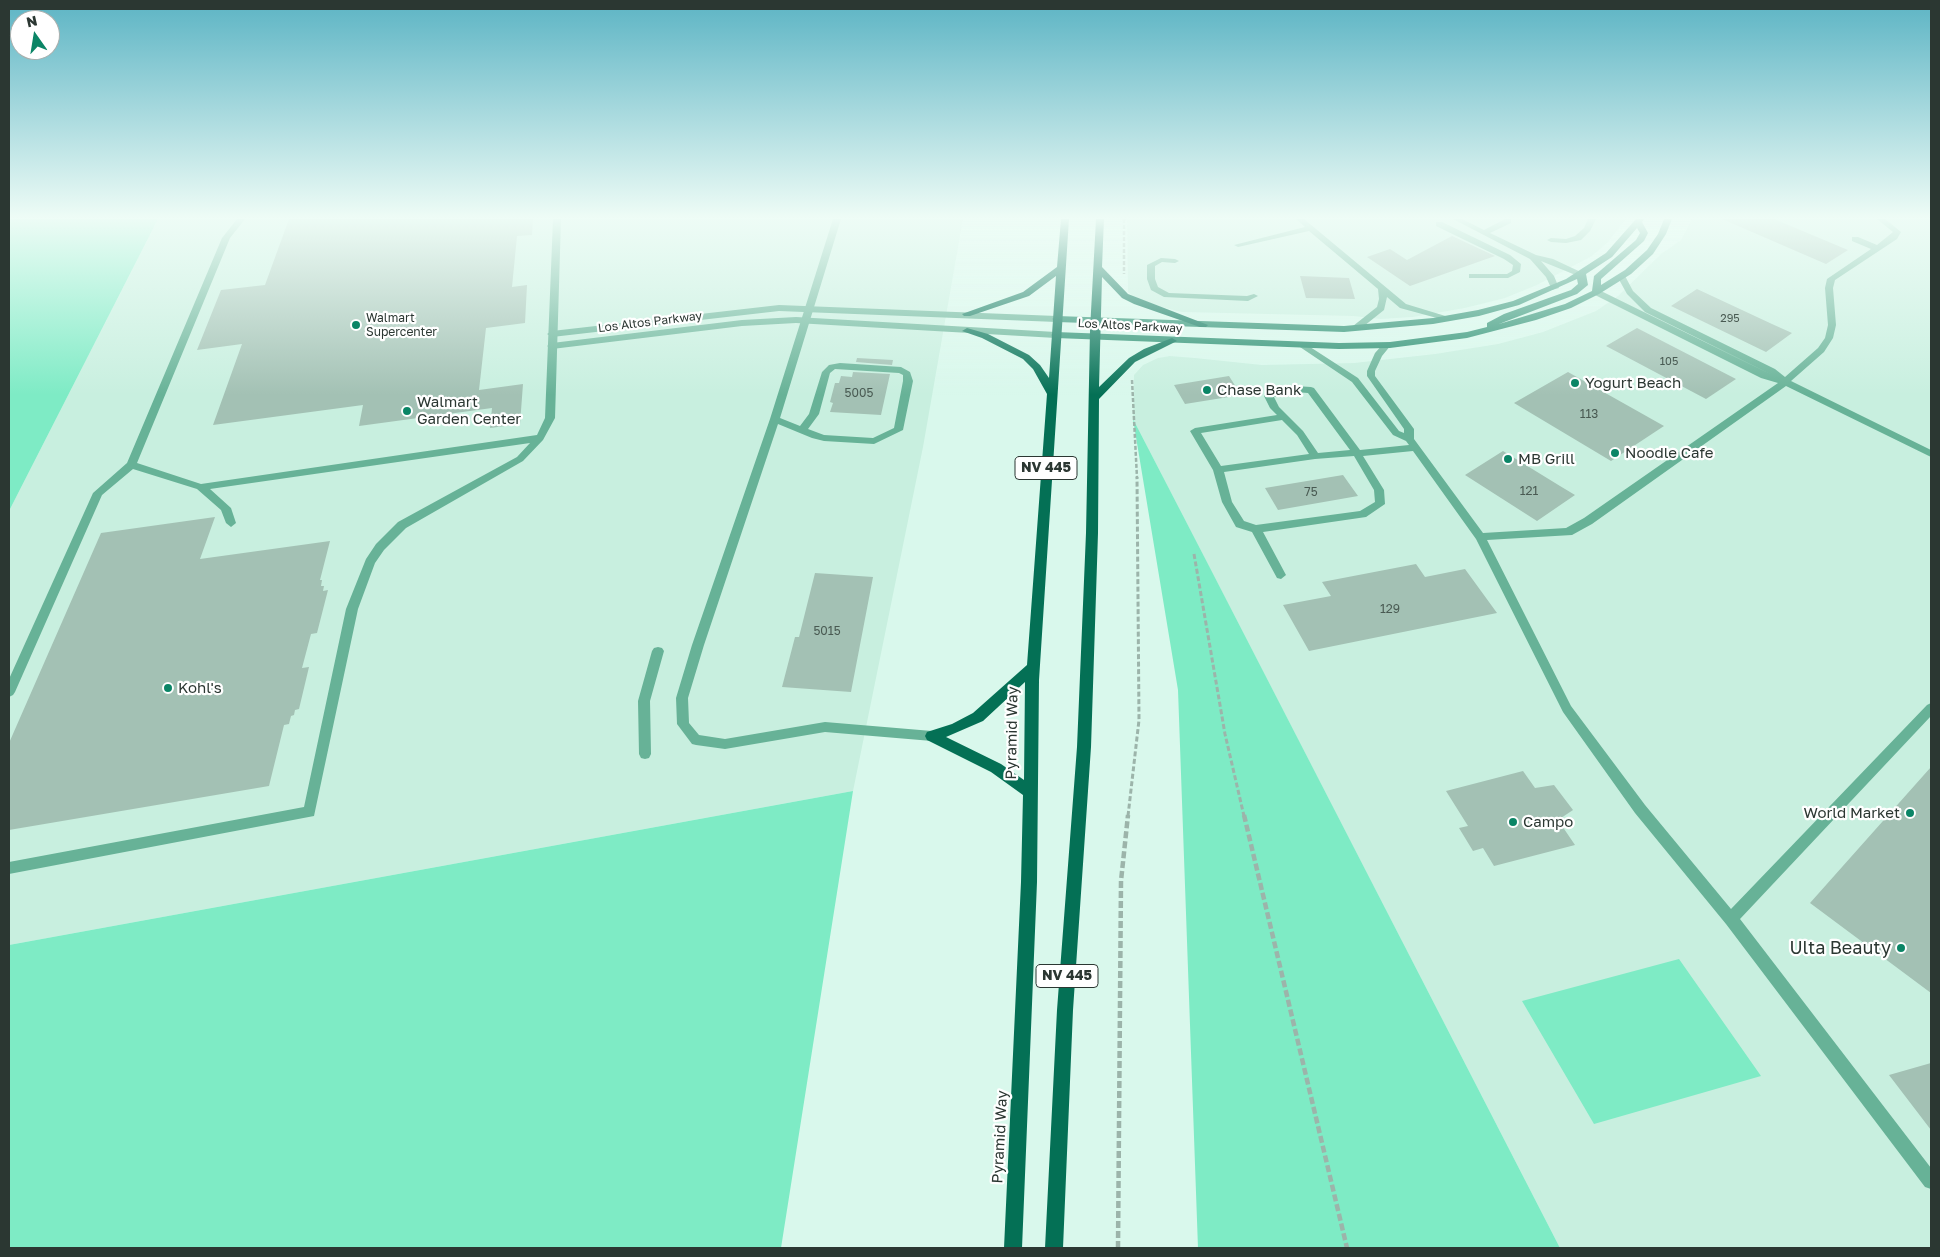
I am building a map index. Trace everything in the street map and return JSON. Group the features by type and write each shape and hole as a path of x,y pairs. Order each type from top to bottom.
{"main road":[{"path":"967,314 1026,294 1048,278"},
{"name":"Pyramid Way","path":"1013,1248 1029,882 1033,667 1060,278"},
{"name":"NV 445","path":"1054,1248 1066,1001 1084,747 1098,278"},
{"path":"1106,278 1132,300 1146,307 1203,325"},
{"name":"Los Altos Parkway","path":"1057,318 1302,329 1356,328 1448,318 1516,303 1555,288 1574,278"},
{"path":"1480,332 1495,321 1574,292 1584,285 1582,278"},
{"path":"1596,292 1597,278"},
{"name":"Los Altos Parkway","path":"1056,335 1301,346 1388,345 1480,332 1533,318 1568,306 1596,292 1618,278"},
{"path":"966,331 985,336 1026,357 1037,367 1053,394"},
{"path":"1095,397 1132,360 1147,351 1172,341"},
{"path":"932,736 956,728 978,717 1033,667"},
{"path":"932,736 996,768 1030,792"}],"street":[{"name":"Los Altos Parkway","path":"552,334 745,311 809,307 1057,318"},
{"name":"Los Altos Parkway","path":"552,346 742,323 805,320 1056,335"}],"lane":[{"path":"9,692 98,493 131,466 209,278"},
{"path":"9,868 309,812 352,609 370,562 380,547 402,525 516,461 540,438 550,418 554,278"},
{"path":"818,278 775,419 698,645 682,698 683,724 696,740 725,744 825,727 932,736"},
{"path":"1151,278 1154,288 1167,295 1248,299 1254,296"},
{"path":"1369,278 1403,306 1448,318"},
{"path":"1551,278 1555,288"},
{"path":"1622,278 1630,292 1648,310 1772,371 1785,382"},
{"path":"1480,537 1568,532 1588,521 1785,382 1821,350 1829,338 1832,325 1828,288 1833,278"},
{"path":"1356,328 1381,308 1382,289"},
{"path":"1596,292 1764,376 1785,382 1931,454"},
{"path":"1388,345 1378,355 1371,371 1371,376 1409,429 1412,444"},
{"path":"1301,346 1356,380 1396,433 1412,444 1480,537 1567,709 1640,809 1731,919 1931,1181"},
{"path":"775,419 802,430 824,438 874,441 898,430 908,381 907,374 901,370 832,367 826,372 814,414 802,430"},
{"path":"1283,417 1196,431 1218,470 1227,502 1240,524 1256,529 1362,514 1380,504 1379,490 1357,452 1311,390 1295,389 1269,396 1275,408 1300,433 1316,456"},
{"path":"202,487 540,438"},
{"path":"1218,470 1412,444"},
{"path":"131,466 202,487 226,508 231,523"},
{"path":"1256,529 1281,575"},
{"path":"645,754 644,701 658,651"},
{"path":"1731,919 1931,708"}],"path":[{"path":"1118,1248 1121,881 1139,720 1137,470 1132,373"},
{"path":"1194,554 1225,734 1347,1248"}],"shaded area":[{"path":"128,278 953,278 923,447 853,791 9,945 9,511"},
{"path":"1128,278 1551,278 1505,298 1465,308 1413,317 1381,319 1353,316 1182,312 1134,297 1128,292"},
{"path":"1637,278 1931,278 1931,1248 1560,1248 1133,419 1134,375 1143,365 1158,358 1170,356 1262,365 1354,363 1435,354 1498,344 1543,332 1596,311 1618,296"}],"green space":[{"path":"9,278 128,278 9,511"},
{"path":"1133,419 1560,1248 1198,1248 1178,690"},
{"path":"853,791 781,1248 9,1248 9,945"},
{"path":"1679,959 1761,1076 1594,1124 1522,1001"}],"building":[{"name":"Walmart Supercenter","path":"268,278 513,278 512,287 527,285 525,323 486,328 479,390 523,384 520,424 490,428 492,408 359,426 363,405 213,425 242,344 197,350 221,290 265,285"},
{"path":"1300,278 1349,278 1355,299 1306,298"},
{"path":"1398,278 1434,278 1410,286"},
{"path":"1697,289 1792,333 1766,352 1671,306"},
{"path":"1637,328 1736,379 1706,399 1606,346"},
{"path":"857,358 893,360 892,365 856,362"},
{"path":"853,372 890,374 881,415 830,412 833,403 830,402 835,383 839,383 841,376 852,377"},
{"path":"1568,372 1664,426 1611,461 1514,403"},
{"name":"Chase Bank","path":"1229,376 1241,395 1185,404 1174,385"},
{"path":"1503,451 1575,495 1537,521 1465,475"},
{"path":"1343,475 1358,496 1278,510 1265,488"},
{"name":"Kohl's","path":"215,517 200,559 330,541 320,580 322,580 321,586 324,586 323,591 328,590 317,633 311,634 302,668 309,667 299,709 295,710 294,715 291,716 289,724 284,725 269,786 9,830 9,743 101,533"},
{"path":"1416,564 1425,577 1465,569 1497,613 1309,651 1283,605 1331,596 1322,582"},
{"path":"815,573 873,577 851,692 782,687 795,637 799,637"},
{"name":"Ulta Beauty","path":"1931,767 1931,993 1810,903"},
{"name":"Campo","path":"1523,771 1535,788 1554,785 1573,810 1558,820 1575,845 1494,866 1483,848 1473,851 1459,828 1468,826 1446,791"},
{"path":"1931,1063 1931,1130 1889,1075"}],"place":[{"name":"Walmart Supercenter","path":"356,325"},
{"name":"Yogurt Beach","path":"1575,383"},
{"name":"Chase Bank","path":"1207,390"},
{"name":"Walmart Garden Center","path":"407,411"},
{"name":"Noodle Cafe","path":"1615,453"},
{"name":"MB Grill","path":"1508,459"},
{"name":"Kohl's","path":"168,688"},
{"name":"World Market","path":"1910,813"},
{"name":"Campo","path":"1513,822"},
{"name":"Ulta Beauty","path":"1901,948"}]}
